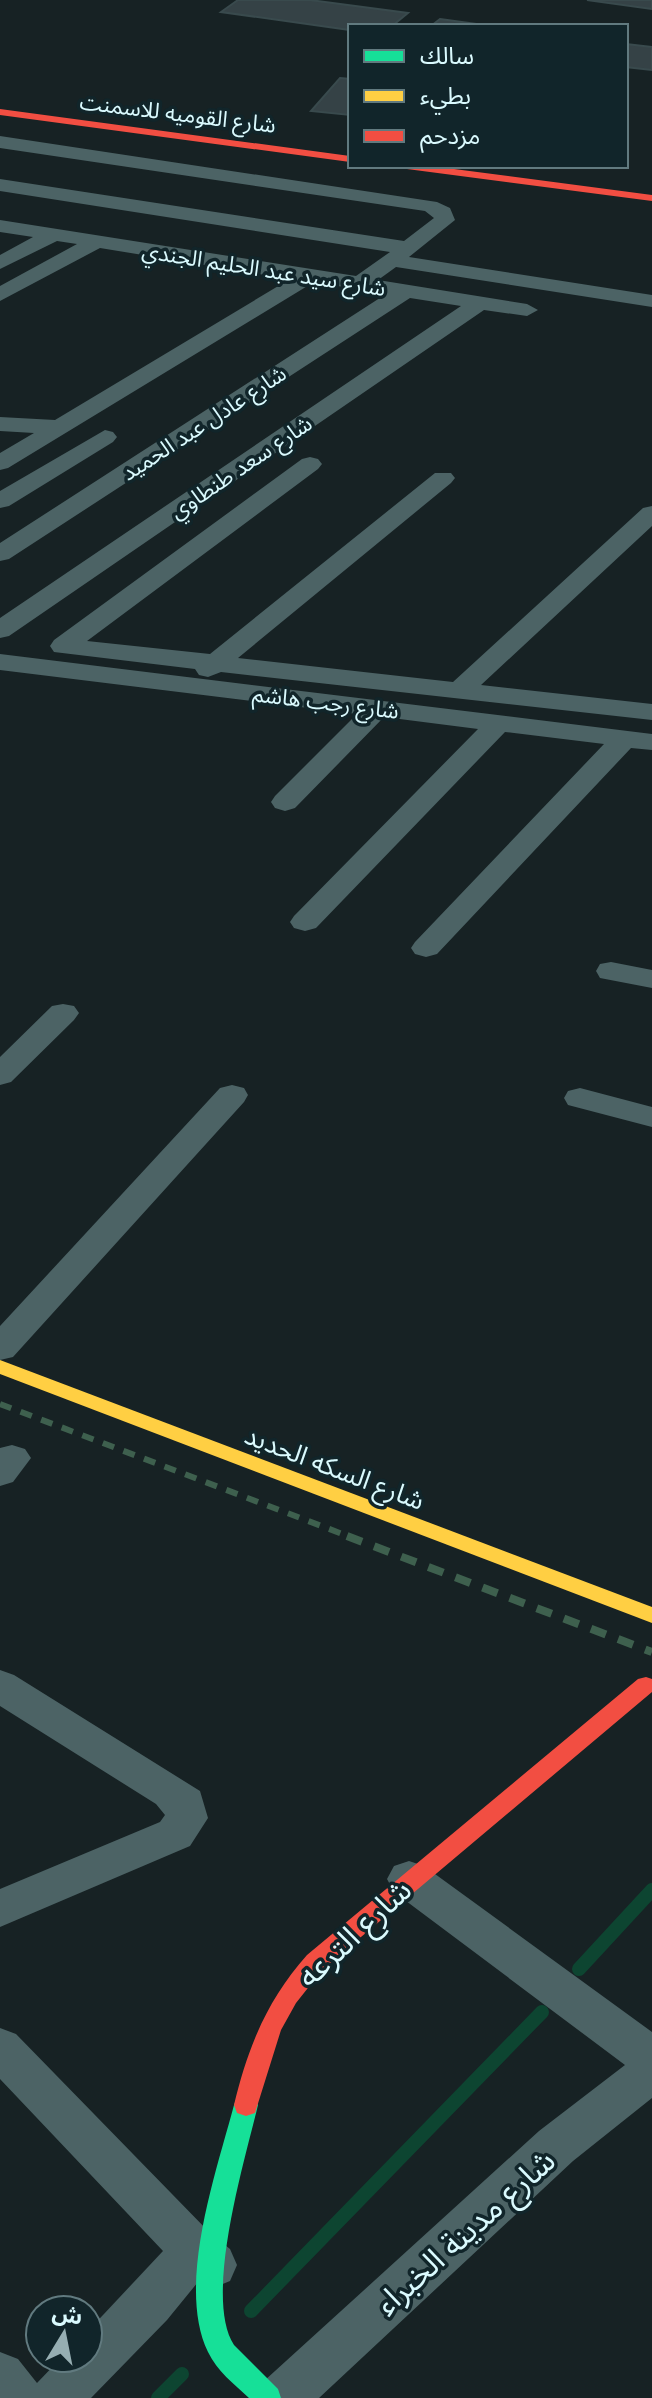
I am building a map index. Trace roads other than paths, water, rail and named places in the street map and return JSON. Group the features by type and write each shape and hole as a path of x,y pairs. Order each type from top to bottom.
{"main road":[{"name":"شارع القوميه للاسمنت","path":"0,103 348,149"},
{"name":"شارع القوميه للاسمنت","path":"0,112 348,159"},
{"path":"422,168 652,198"},
{"path":"494,168 652,189"},
{"name":"شارع السكه الحديد","path":"0,1367 652,1615"},
{"name":"شارع الترعه","path":"268,2398 215,2339 204,2257 229,2180 263,2035 302,1973 409,1879 646,1685"}],"street":[{"path":"0,142 430,206 443,212 445,220 361,283"},
{"path":"0,185 652,301"},
{"name":"شارع سيد عبد الحليم الجندي","path":"0,226 527,310"},
{"path":"0,263 55,234"},
{"path":"0,295 98,241"},
{"path":"0,463 311,275"},
{"name":"شارع عادل عبد الحميد","path":"0,554 407,290"},
{"name":"شارع سعد طنطاوي","path":"0,630 481,302"},
{"path":"0,424 60,427"},
{"path":"0,501 105,437"},
{"path":"63,646 310,464"},
{"path":"189,685 443,478"},
{"path":"460,690 652,513"},
{"name":"شارع رجب هاشم","path":"0,639 652,712"},
{"name":"شارع رجب هاشم","path":"0,662 638,740"},
{"path":"285,802 378,708"},
{"path":"305,922 499,723"},
{"path":"426,948 638,740"},
{"path":"611,971 652,979"},
{"path":"0,1075 63,1013"},
{"path":"0,1348 232,1095"},
{"path":"580,1098 652,1117"},
{"path":"0,1686 171,1792 185,1803 187,1818 175,1834 0,1909"},
{"path":"409,1879 652,2058"},
{"path":"0,2048 204,2257"},
{"name":"شارع مدينة الخبراء","path":"282,2398 556,2146 652,2071"},
{"name":"شارع الترعه","path":"56,2398 149,2304 204,2257"},
{"path":"0,2376 18,2398"}],"waterway":[{"path":"579,1969 652,1890"},
{"path":"251,2311 542,2012"},
{"path":"158,2398 182,2374"}],"railway":[{"path":"0,1404 353,1538"},
{"path":"347,1536 652,1652"}]}
